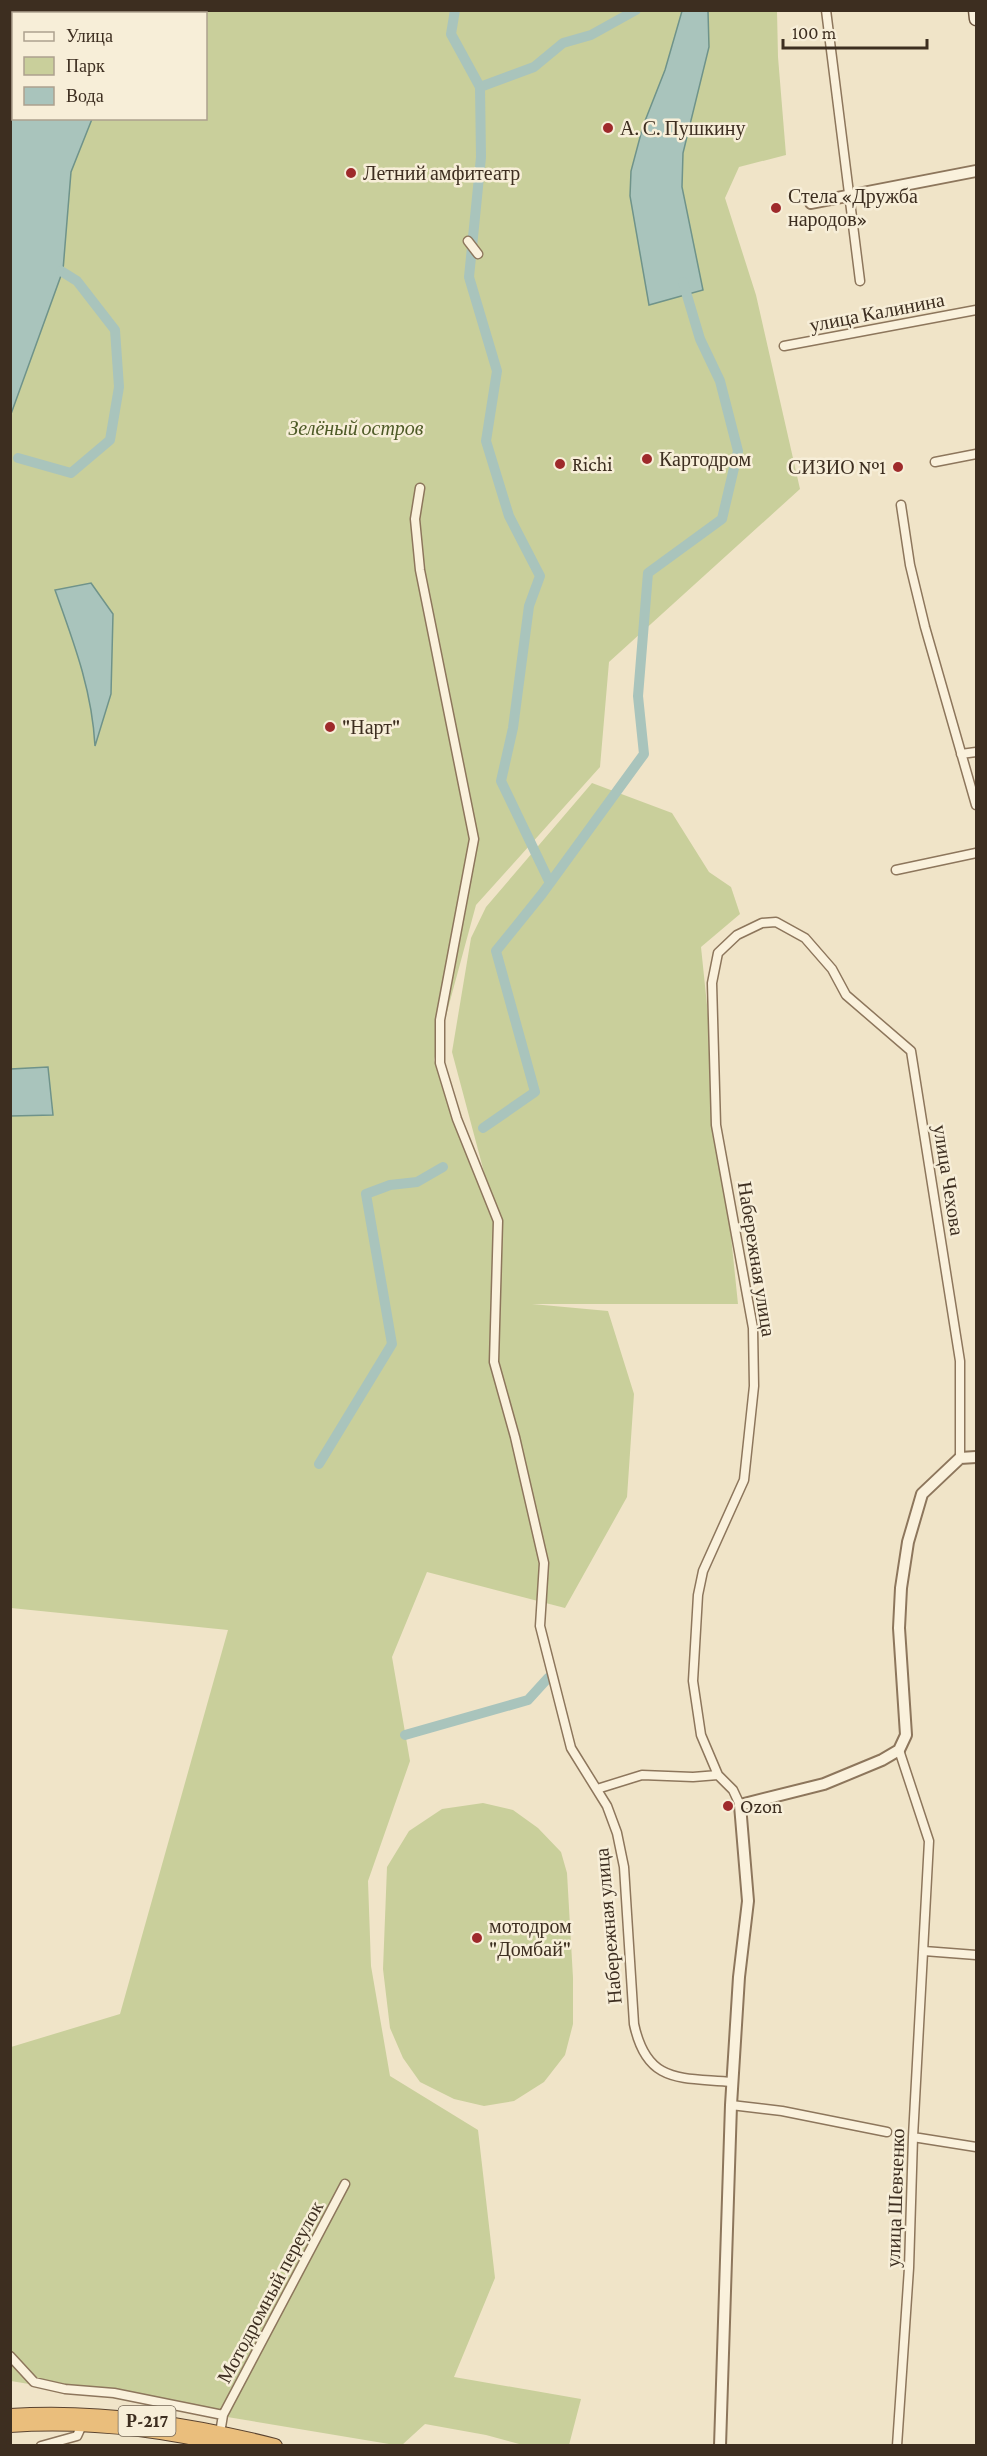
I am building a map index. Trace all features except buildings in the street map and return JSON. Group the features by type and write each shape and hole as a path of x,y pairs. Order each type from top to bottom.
{"highway":[{"name":"Р-217","path":"14,2420 81,2415 135,2419 275,2445"},
{"name":"Р-217","path":"14,2420 173,2434 231,2445"}],"main road":[{"path":"975,10 976,19"}],"street":[{"path":"826,10 860,281"},
{"path":"811,203 976,171"},
{"path":"468,241 478,254"},
{"name":"улица Калинина","path":"784,346 976,310"},
{"path":"935,462 976,454"},
{"name":"Набережная улица","path":"420,488 415,519 420,570 474,839 440,1020 440,1062 457,1119 498,1221 494,1362 515,1437 544,1563 540,1626 571,1748 607,1806 617,1833 624,1867 638,2041 647,2060 659,2071 675,2077 732,2082"},
{"path":"901,505 910,565 922,616 976,806"},
{"path":"962,754 976,752"},
{"path":"896,870 976,853"},
{"name":"улица Чехова","path":"718,953 737,935 762,923 776,922 805,938 832,969 846,995 911,1051 960,1361 960,1458"},
{"name":"Набережная улица","path":"718,953 712,982 716,1125 753,1328 754,1386 744,1480 703,1571 698,1595 693,1681 701,1735 718,1775 733,1790 740,1805 748,1901 739,1977 732,2082 720,2445"},
{"path":"740,1805 824,1784 882,1760 899,1750 906,1735 899,1628 901,1588 908,1542 922,1494 960,1458 976,1457"},
{"name":"улица Шевченко","path":"897,2445 909,2268 913,2137 929,1841 899,1750"},
{"path":"597,1789 642,1775 693,1777 718,1775"},
{"path":"924,1951 976,1955"},
{"path":"731,2105 782,2111 887,2132"},
{"path":"913,2137 976,2148"},
{"name":"Мотодромный переулок","path":"220,2433 223,2415 345,2184"},
{"path":"10,2356 34,2382 65,2389 126,2395 223,2415"},
{"path":"41,2445 77,2436 82,2425"}],"green space":[{"name":"Зелёный остров","path":"10,11 777,11 778,57 786,155 739,167 725,198 756,295 800,489 609,662 600,767 476,905 434,1060 493,1206 452,1052 471,938 486,907 592,783 672,813 709,872 731,887 740,914 701,947 738,1304 532,1304 608,1311 634,1394 627,1497 565,1608 427,1572 392,1657 410,1761 368,1881 371,1966 390,2076 478,2130 495,2278 454,2377 581,2399 569,2445 523,2445 486,2435 425,2424 402,2445 395,2445 11,2381 11,2047 120,2014 228,1630 11,1608"},
{"name":"мотодром \"Домбай\"","path":"483,1803 513,1810 538,1828 561,1852 567,1873 573,1978 573,2024 565,2055 544,2082 514,2101 484,2106 454,2099 420,2082 403,2058 390,2028 383,1969 387,1867 409,1831 442,1809"}],"water":[{"path":"682,11 708,11 709,47 683,153 682,187 703,290 649,305 630,196 631,171 643,126 665,70"},
{"path":"11,58 12,120 92,120 71,172 63,270 11,414"},
{"path":"91,583 113,614 111,694 95,746 86,686 55,590"},
{"path":"48,1067 53,1115 11,1116 11,1069"}],"waterway":[{"path":"455,10 451,34 480,87 481,157 469,277 497,371 486,441 509,516 540,576 529,606 513,728 501,781 550,883"},
{"path":"480,87 534,67 563,43 591,35 636,10"},
{"path":"18,458 71,473 110,440 119,387 115,330 77,281 61,271"},
{"path":"483,1128 535,1092 496,951 542,894 644,754 638,696 648,573 722,519 738,451 720,381 700,339 683,282"},
{"path":"319,1464 392,1344 366,1194 390,1185 417,1182 443,1167"},
{"path":"405,1735 528,1700 548,1678"}],"place":[{"name":"А. С. Пушкину","path":"608,128"},
{"name":"Летний амфитеатр","path":"351,173"},
{"name":"Стела «Дружба народов»","path":"776,208"},
{"name":"Картодром","path":"647,459"},
{"name":"Richi","path":"560,464"},
{"name":"СИЗИО №1","path":"898,467"},
{"name":"\"Нарт\"","path":"330,727"},
{"name":"Ozon","path":"728,1806"},
{"name":"мотодром \"Домбай\"","path":"477,1938"}]}
